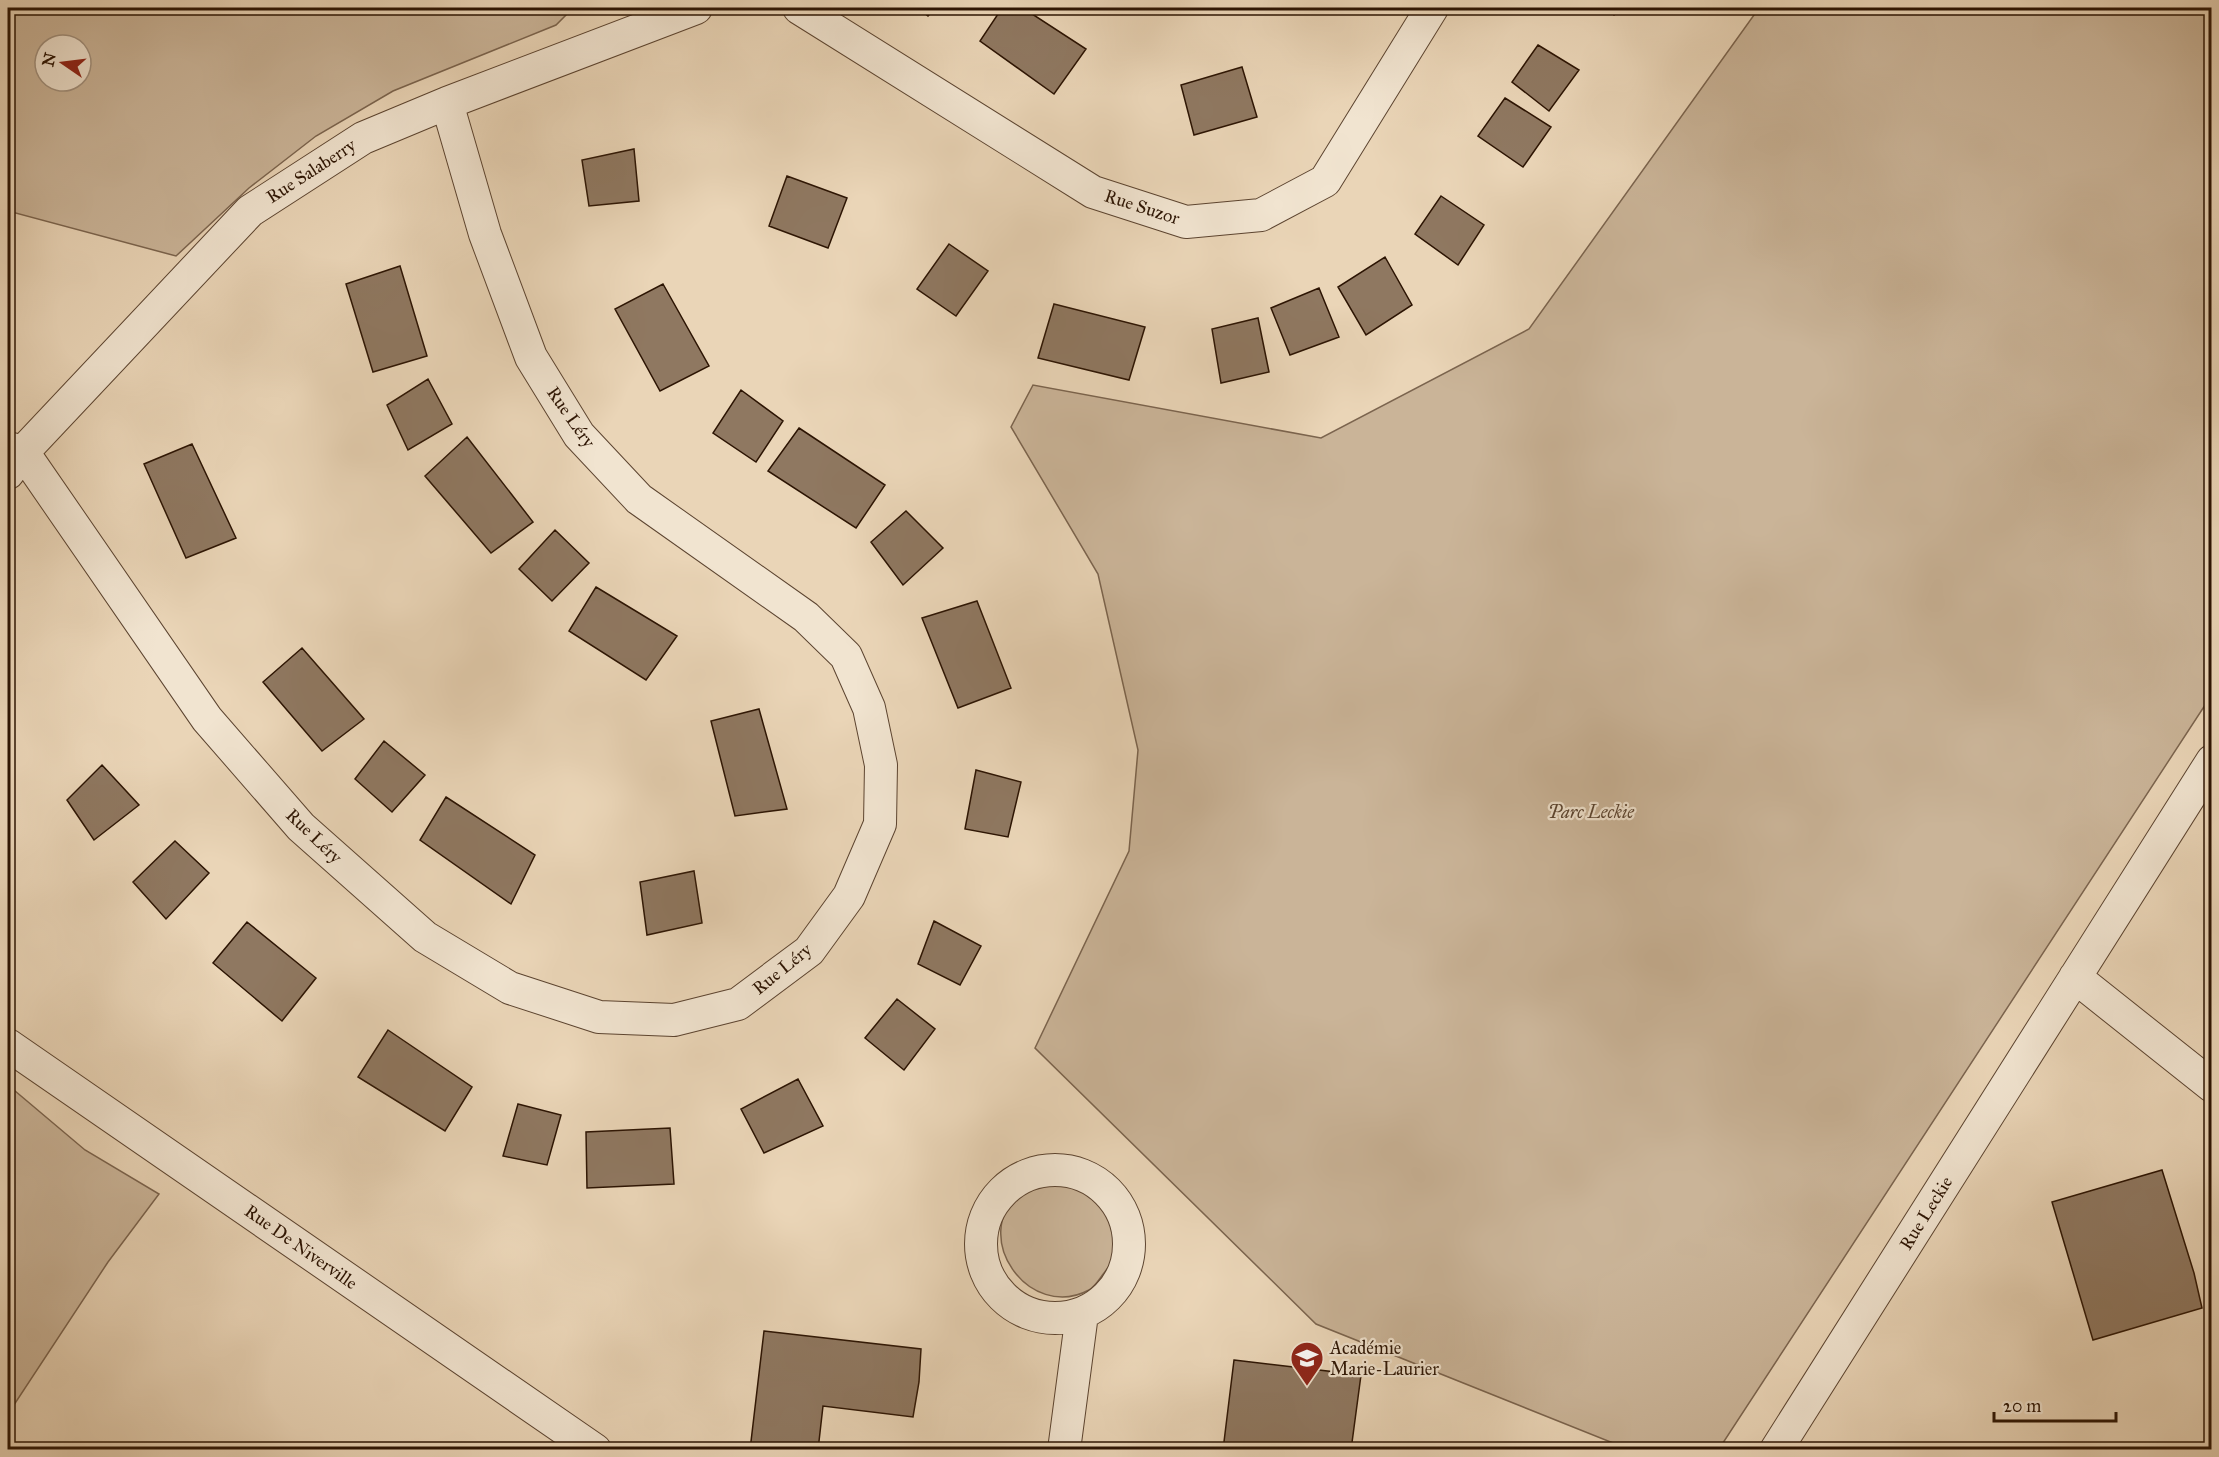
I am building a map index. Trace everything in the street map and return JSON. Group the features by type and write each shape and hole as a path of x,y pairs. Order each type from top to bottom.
{"street":[{"name":"Rue Salaberry","path":"13,457 250,211 363,138 447,103 696,8"},
{"name":"Rue Suzor","path":"800,8 1093,192 1186,222 1261,214 1324,181 1432,8"},
{"name":"Rue Léry","path":"13,457 207,719 301,827 425,937 510,988 599,1017 674,1020 738,1004 809,951 849,896 880,824 881,765 869,708 846,656 806,617 639,499 579,435 531,357 485,234 447,103"},
{"name":"Rue Leckie","path":"1776,1449 2211,761"},
{"path":"2075,977 2211,1086"},
{"name":"Rue De Niverville","path":"8,1045 595,1449"},
{"path":"1058,1169 1086,1176 1110,1193 1125,1218 1130,1247 1124,1275 1106,1299 1082,1314 1053,1319 1024,1312 1001,1295 985,1270 981,1242 988,1213 1005,1190 1030,1174 1058,1169"},
{"path":"1064,1449 1082,1314"}],"green space":[{"path":"8,8 573,8 556,25 393,91 316,136 249,188 176,256 8,211"},
{"name":"Parc Leckie","path":"1759,8 2198,8 2211,16 2211,696 1719,1449 1628,1449 1316,1324 1035,1048 1129,851 1138,750 1098,574 1011,427 1033,385 1321,438 1529,329"},
{"path":"8,1085 85,1150 159,1194 108,1262 8,1414"},
{"path":"1059,1175 1091,1188 1107,1200 1116,1240 1116,1252 1112,1262 1095,1285 1089,1290 1067,1297 1046,1294 1027,1285 1013,1269 1003,1251 1001,1230 1006,1209 1021,1191"}],"building":[{"path":"918,8 935,8 928,16"},
{"path":"1002,8 1023,8 1086,49 1054,94 980,41"},
{"path":"1360,8 1372,8 1369,13"},
{"path":"1605,8 1619,8 1614,15"},
{"path":"1538,45 1579,70 1549,111 1512,82"},
{"path":"1242,67 1257,117 1194,135 1181,85"},
{"path":"1505,98 1551,127 1523,167 1478,136"},
{"path":"634,149 639,201 589,206 582,160"},
{"path":"787,176 847,198 828,248 769,226"},
{"path":"1441,196 1484,225 1458,265 1415,234"},
{"path":"949,244 988,271 956,316 917,289"},
{"path":"1385,257 1412,305 1366,335 1338,287"},
{"path":"400,266 427,356 373,372 346,284"},
{"path":"663,284 709,366 660,391 615,309"},
{"path":"1319,288 1339,337 1290,355 1271,308"},
{"path":"1054,304 1145,327 1129,380 1038,358"},
{"path":"1258,318 1269,372 1221,383 1212,329"},
{"path":"428,379 452,424 408,450 387,405"},
{"path":"741,390 783,421 756,462 713,433"},
{"path":"799,428 885,485 856,528 768,471"},
{"path":"467,437 533,522 491,553 425,476"},
{"path":"192,444 236,538 186,558 144,464"},
{"path":"906,511 943,548 903,585 871,542"},
{"path":"555,530 589,563 552,601 519,569"},
{"path":"596,587 677,636 646,680 569,631"},
{"path":"977,601 1011,688 958,708 922,618"},
{"path":"302,648 364,719 322,751 263,682"},
{"path":"759,709 787,809 735,816 711,721"},
{"path":"384,741 425,775 392,812 355,779"},
{"path":"102,765 139,805 94,840 67,800"},
{"path":"976,770 1021,782 1008,837 965,829"},
{"path":"446,797 535,855 511,904 420,840"},
{"path":"175,841 209,873 166,919 133,882"},
{"path":"694,871 702,923 647,935 640,882"},
{"path":"934,921 981,946 960,985 918,964"},
{"path":"247,922 316,978 282,1021 213,963"},
{"path":"897,999 935,1029 904,1070 865,1038"},
{"path":"388,1030 472,1087 445,1131 358,1077"},
{"path":"798,1079 823,1126 764,1153 741,1109"},
{"path":"518,1104 561,1115 547,1165 503,1156"},
{"path":"670,1128 674,1184 587,1188 586,1132"},
{"path":"2162,1170 2194,1273 2202,1308 2093,1340 2052,1202"},
{"path":"764,1331 921,1349 919,1382 913,1417 823,1406 818,1450 750,1450"},
{"path":"1234,1360 1361,1375 1351,1450 1223,1450"}],"place":[{"name":"Académie Marie-Laurier","path":"1307,1387"}]}
